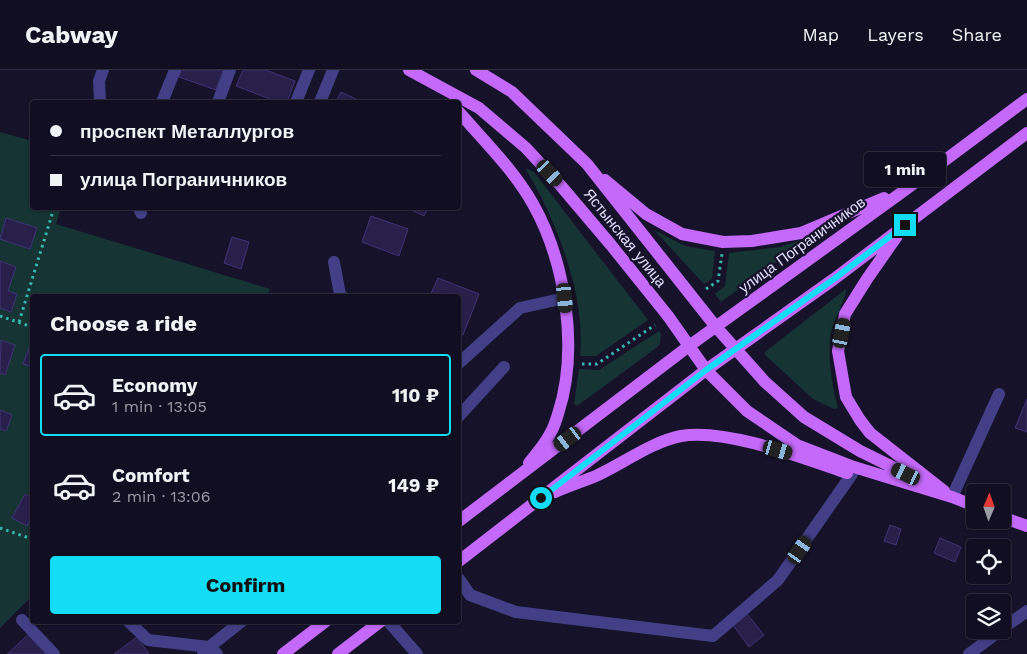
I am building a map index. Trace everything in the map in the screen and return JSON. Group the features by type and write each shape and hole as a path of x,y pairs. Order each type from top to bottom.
{"main road":[{"path":"409,70 447,100"},
{"name":"Ястынская улица","path":"409,70 478,108 526,148 562,186 611,245 668,316 706,370 747,411 797,445 854,467 952,497"},
{"name":"Ястынская улица","path":"476,70 512,92 586,164 716,327 765,382 804,417 860,451 952,497"},
{"name":"улица Пограничников","path":"461,520 689,346 1027,99"},
{"path":"461,114 509,168 533,204 545,229 565,298 569,345 563,397 552,432 522,474"},
{"path":"461,559 706,370 834,279 1027,133"},
{"path":"586,164 646,214 682,234 723,242 752,241 801,233 905,190"},
{"path":"905,225 845,314 838,351 846,397 870,433 952,497"},
{"path":"541,498 598,475 646,449 680,436 707,435 740,440 852,474 952,497 966,502"},
{"path":"1011,520 1027,526"},
{"path":"283,654 322,624"},
{"path":"338,654 377,624"}],"lane":[{"path":"100,100 99,81 103,70"},
{"path":"163,100 175,70"},
{"path":"219,100 230,70"},
{"path":"297,100 308,70"},
{"path":"321,100 333,70"},
{"path":"334,262 340,294"},
{"path":"461,360 520,308 565,298"},
{"path":"461,414 504,367"},
{"path":"952,497 998,394"},
{"path":"461,582 470,595 516,612 713,636 778,580 852,474"},
{"path":"1011,623 1027,611"},
{"path":"22,620 54,654"},
{"path":"131,624 148,640 209,652 239,624"},
{"path":"391,624 417,654"},
{"path":"969,654 990,639"}],"path":[{"path":"19,322 53,210"},
{"path":"706,289 718,281 722,249"},
{"path":"0,316 30,326"},
{"path":"582,364 597,364 655,325"},
{"path":"0,528 30,538"}],"green space":[{"path":"0,132 30,140 30,210 60,210 56,224 270,289 268,294 30,294 30,598 0,628"},
{"path":"525,168 534,172 648,320 596,356 580,356 581,332 578,308 566,258 548,210"},
{"path":"654,230 685,246 715,251 712,279 704,284"},
{"path":"801,240 802,243 721,302 715,294 725,286 729,253 780,247"},
{"path":"846,289 832,328 830,342 831,371 838,408 834,409 813,399 764,354"},
{"path":"659,331 661,334 660,344 656,348 577,406 574,404 579,369 599,370"}],"building":[{"path":"181,70 223,70 216,90 179,77"},
{"path":"243,70 266,70 295,81 288,100 273,100 236,86"},
{"path":"341,92 358,100 337,100"},
{"path":"411,210 427,210 424,216"},
{"path":"371,216 408,229 399,256 362,242"},
{"path":"6,218 37,228 30,249 0,239"},
{"path":"232,237 249,242 241,269 224,263"},
{"path":"0,261 16,267 8,291 17,294 11,312 0,308"},
{"path":"438,278 479,294 463,335 461,334 461,294 431,294"},
{"path":"1,340 15,345 5,375 0,373"},
{"path":"30,345 30,366 23,364"},
{"path":"1027,399 1027,432 1015,428"},
{"path":"0,410 12,415 6,431 0,429"},
{"path":"25,494 30,497 30,519 27,526 12,518"},
{"path":"890,525 901,529 896,545 884,541"},
{"path":"940,538 961,547 955,562 934,553"},
{"path":"747,614 764,635 749,647 733,625"},
{"path":"30,633 49,654 7,654"},
{"path":"137,637 149,654 114,654"}],"route":[{"path":"541,498 706,370 834,279 905,225"}]}
